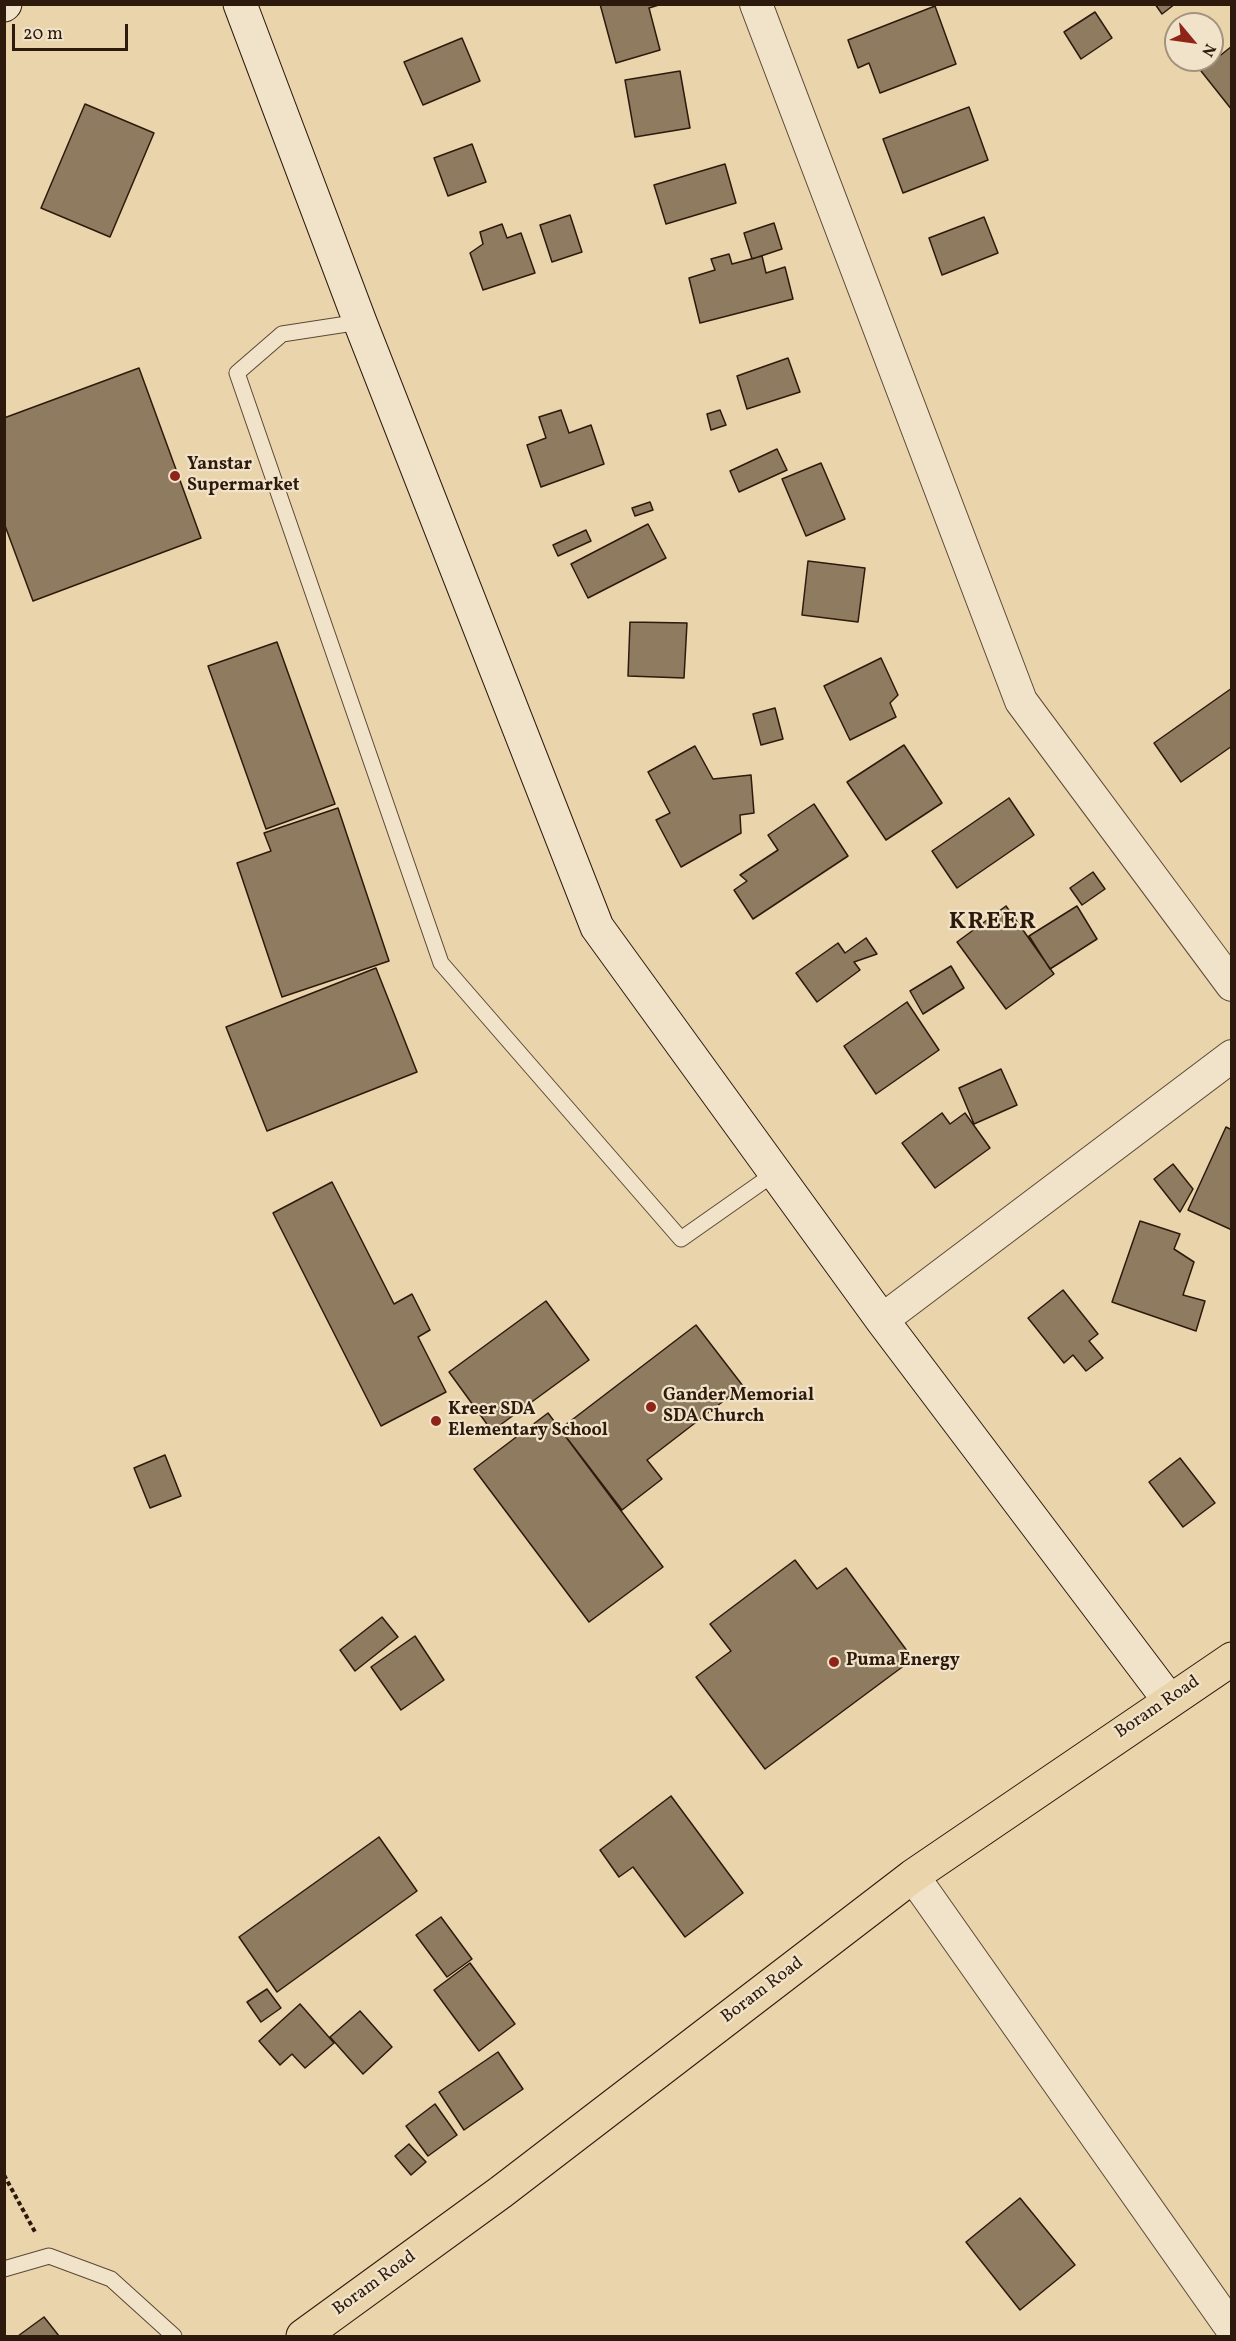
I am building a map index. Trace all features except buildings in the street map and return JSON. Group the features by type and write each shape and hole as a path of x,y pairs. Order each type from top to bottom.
{"main road":[{"name":"Boram Road","path":"303,2337 501,2192 913,1876 1232,1659"}],"street":[{"path":"240,4 360,322 597,927 882,1320 1169,1700"},
{"path":"756,4 1020,701 1232,985"},
{"path":"882,1320 1232,1056"},
{"path":"913,1876 1232,2329"}],"lane":[{"path":"360,322 282,334 237,373 441,963 681,1239 775,1173"},
{"path":"4,2269 49,2256 111,2279 174,2337"}],"path":[{"path":"4,2175 49,2256"}],"place":[{"name":"Yanstar Supermarket","path":"175,476"},
{"name":"Gander Memorial SDA Church","path":"651,1407"},
{"name":"Kreer SDA Elementary School","path":"436,1421"},
{"name":"Puma Energy","path":"834,1662"}],"district":[{"name":"KREER","path":"993,924"}]}
